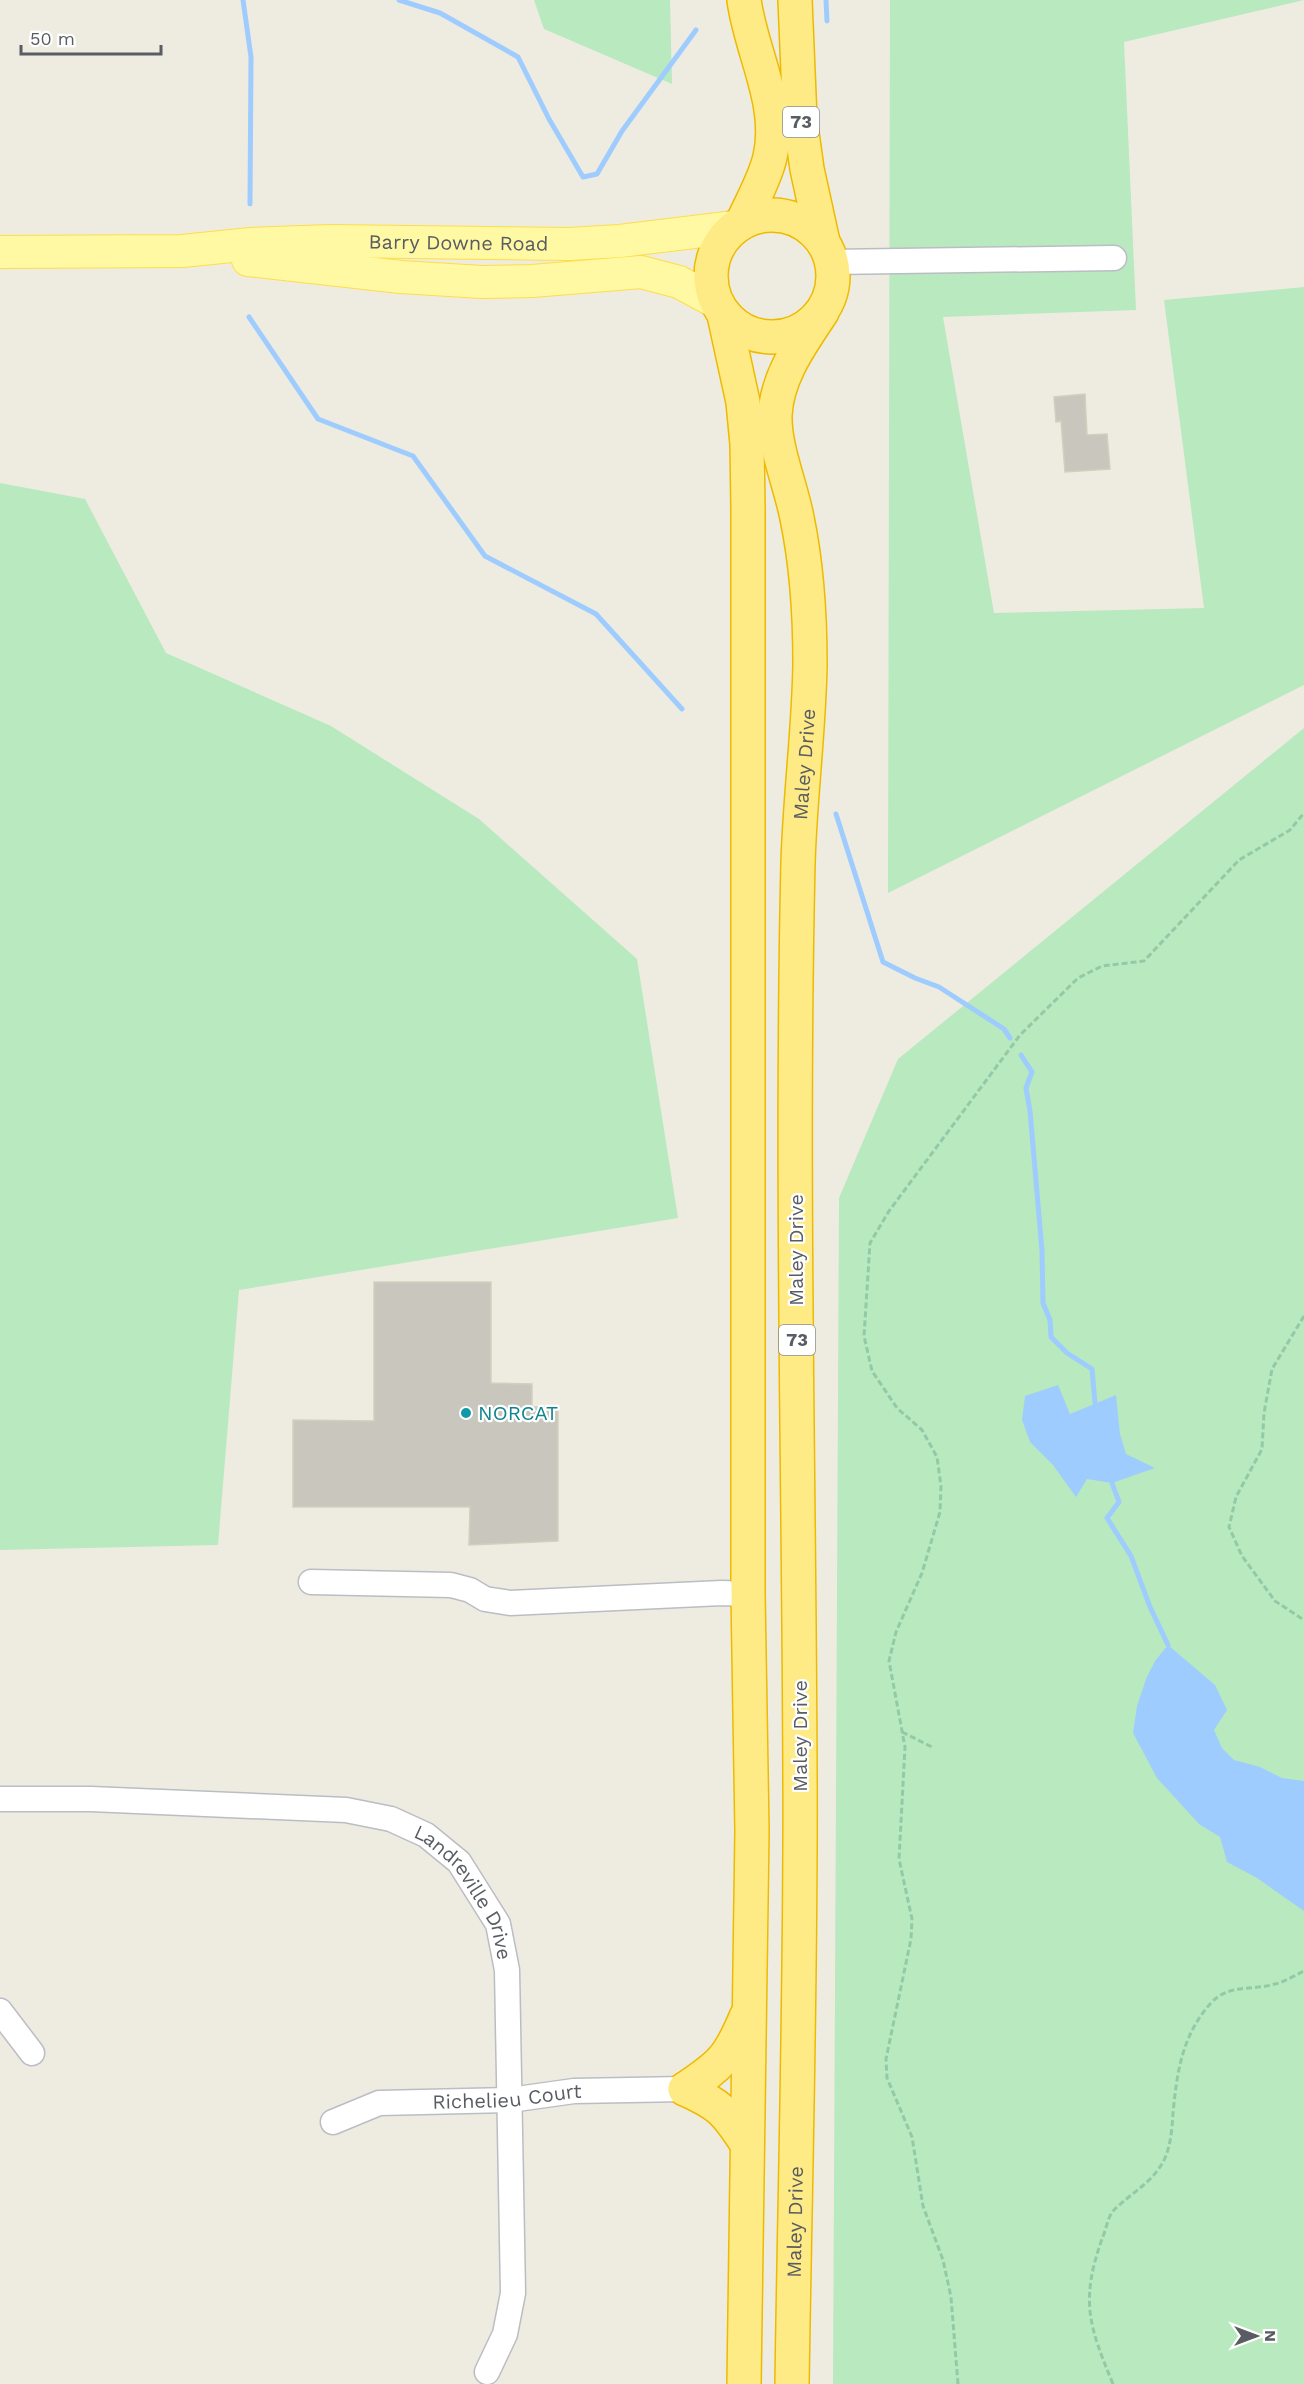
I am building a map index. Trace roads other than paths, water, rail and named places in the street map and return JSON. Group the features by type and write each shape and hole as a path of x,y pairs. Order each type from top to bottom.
{"highway":[{"name":"73","path":"739,224 770,157 772,131 771,105 747,20 744,0"},
{"name":"73","path":"795,0 800,119 807,169 827,252"},
{"path":"720,308 738,327 755,335 774,337 800,330 809,325 822,312 829,299 832,285 827,252 808,226 788,216 765,214 739,224 723,238 713,261 711,286 720,308 743,402 747,444 748,1594 752,1831 744,2384"},
{"name":"Maley Drive","path":"792,2384 801,1783 796,1177 798,881 809,695 810,630 805,561 795,506 778,442 775,417 780,387 790,361 822,312"},
{"path":"685,2089 716,2068 734,2046 748,2013"},
{"path":"685,2089 712,2101 729,2117 747,2144"}],"main road":[{"name":"Barry Downe Road","path":"0,252 182,251 251,244 330,241 569,244 630,240 739,224"},
{"name":"Barry Downe Road","path":"182,251 342,271 482,282 532,281 641,272 679,282 720,308"}],"street":[{"path":"827,252 1114,258"},
{"path":"311,1582 451,1585 470,1590 485,1599 510,1603 722,1593 748,1594"},
{"name":"Landreville Drive","path":"0,1799 91,1799 346,1810 391,1820 426,1835 459,1862 498,1924 507,1970 513,2293 505,2334 487,2372"},
{"path":"0,2012 32,2053"},
{"name":"Richelieu Court","path":"333,2122 379,2103 510,2100 574,2091 685,2089"}],"water":[{"path":"1058,1385 1070,1414 1116,1395 1120,1434 1126,1454 1155,1468 1112,1483 1087,1479 1076,1497 1053,1465 1030,1442 1022,1420 1025,1396"},
{"path":"1168,1645 1215,1685 1227,1710 1214,1730 1222,1748 1234,1760 1260,1767 1282,1778 1304,1781 1304,1911 1257,1878 1227,1862 1220,1837 1199,1824 1157,1778 1133,1733 1137,1706 1146,1679 1155,1661"}],"waterway":[{"path":"243,0 251,57 250,204"},
{"path":"399,0 440,13 518,57 549,119 583,177 597,174 622,131 696,30"},
{"path":"826,0 827,21"},
{"path":"249,317 318,419 413,456 485,556 596,614 682,709"},
{"path":"836,814 883,962 939,987 1004,1029 1010,1038"},
{"path":"1021,1055 1032,1072 1026,1088 1042,1251 1043,1303 1050,1320 1051,1337 1067,1353 1092,1369 1095,1403"},
{"path":"1112,1483 1119,1502 1107,1518 1131,1556 1150,1607 1168,1645"}],"place":[{"name":"NORCAT","path":"466,1413"}]}
